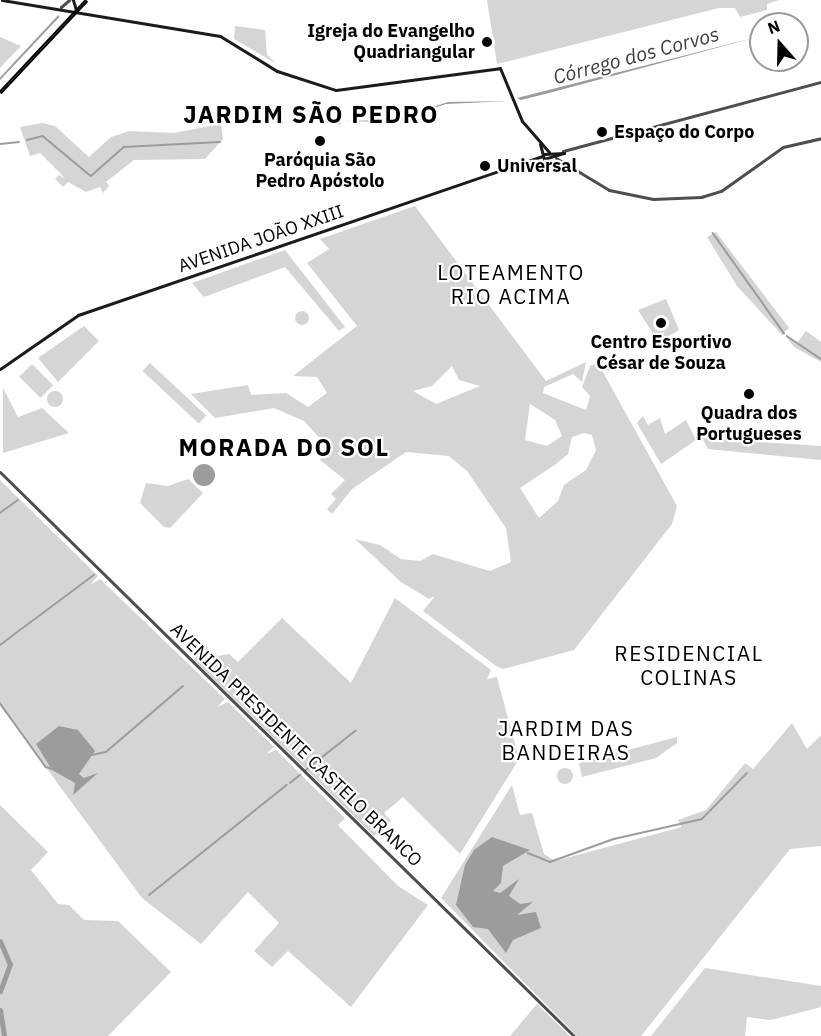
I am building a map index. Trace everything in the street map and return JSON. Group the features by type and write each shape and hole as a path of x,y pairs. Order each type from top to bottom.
{"main road":[{"path":"2,0 98,13 220,36 277,71 336,90 500,68 522,121 549,152"},
{"path":"71,0 78,10"},
{"path":"539,143 544,156 542,165"},
{"name":"AVENIDA JOÃO XXIII","path":"0,369 78,315 544,156 549,152 563,153"},
{"name":"AVENIDA JOÃO XXIII","path":"544,156 556,158 563,153"}],"street":[{"path":"61,7 71,0"},
{"name":"AVENIDA JOÃO XXIII","path":"563,153 821,82"},
{"path":"556,158 600,186 629,195 709,197 783,147 821,138"},
{"path":"563,153 567,165"},
{"name":"AVENIDA PRESIDENTE CASTELO BRANCO","path":"0,472 574,1036"}],"shaded area":[{"path":"487,0 779,0 767,4 767,10 749,12 749,15 740,17 735,8 719,8 497,64"},
{"path":"235,26 265,30 267,55 277,64 234,39"},
{"path":"0,37 21,46 0,68"},
{"path":"749,39 549,93 521,100 517,98"},
{"path":"510,101 446,104 394,122 344,121 394,120 448,102"},
{"path":"42,123 55,126 89,157 111,137 129,131 174,133 221,124 223,139 205,159 134,160 106,182 109,186 103,193 100,187 86,192 68,182 63,187 55,179 59,175 65,179 40,153 30,156 20,127"},
{"path":"415,206 546,381 586,362 582,382 573,374 544,387 543,393 586,410 590,396 582,387 590,366 598,363 677,506 672,524 574,650 503,669 496,666 423,611 435,596 429,599 401,582 355,539 380,545 401,559 420,561 433,554 490,571 511,562 506,528 467,471 449,456 406,452 352,489 332,514 327,509 336,499 331,494 345,480 320,460 327,446 304,421 274,408 215,418 191,394 248,385 251,395 286,393 308,407 327,393 317,377 293,376 357,326 307,263 329,249 320,239","holes":["452,366 459,380 480,386 436,404 413,391 432,386","530,404 555,420 562,436 547,446 525,440","584,433 592,435 596,450 586,470 564,485 558,501 539,518 520,488 568,454 572,437"]},
{"path":"716,232 789,328 782,335 737,286 707,237"},
{"path":"285,250 345,327 339,331 285,267 204,297 192,283"},
{"name":"Centro Esportivo César de Souza","path":"666,299 679,330 667,337 671,348 664,351 638,310"},
{"path":"302,311 307,313 309,318 307,323 302,325 297,323 295,318 297,313"},
{"path":"84,326 99,341 58,382 38,358"},
{"path":"806,331 821,342 821,362 794,347 786,336 797,343"},
{"path":"607,357 612,359 614,364 612,369 607,371 602,369 600,364 602,359"},
{"path":"150,363 206,416 199,424 142,371"},
{"path":"32,364 53,385 40,398 19,377"},
{"path":"3,388 18,417 42,408 69,433 3,453"},
{"path":"52,391 58,391 63,399 61,405 52,407 47,402 47,396"},
{"path":"643,416 648,425 660,418 665,434 686,420 696,440 661,464 637,423"},
{"path":"702,438 821,446 821,460 708,449"},
{"path":"204,464 212,467 215,475 212,483 204,486 196,483 193,475 196,467"},
{"path":"188,479 203,493 170,528 164,527 140,503 146,483 168,486"},
{"path":"0,480 98,576 90,585 100,579 225,699 217,707 228,702 274,747 266,754 276,750 345,818 338,825 398,886 428,905 351,1007 288,951 272,967 254,951 279,923 248,892 201,944 142,898 0,705"},
{"path":"395,598 491,670 487,679 497,677 519,759 460,854 403,797 384,813 391,821 374,836 194,660 203,643 218,656 229,654 238,662 282,618 351,683"},
{"path":"792,723 807,749 821,735 821,846 790,849 641,1036 577,1036 441,898 512,785 520,815 532,813 544,854 555,861 682,827 678,820 706,810 745,763 753,769"},
{"path":"59,726 78,730 95,751 79,774 84,778 98,773 73,795 75,783 52,770 36,744"},
{"path":"677,737 677,743 656,758 582,777 579,763"},
{"path":"565,768 573,776 565,784 557,776"},
{"path":"0,805 48,852 31,870 58,904 69,905 84,920 118,921 171,972 108,1036 0,1036"},
{"path":"492,837 530,850 503,866 501,883 493,891 500,893 519,879 509,896 520,904 533,902 517,915 536,912 541,928 513,940 506,953 488,929 473,927 456,905 465,865 474,850"},
{"path":"705,968 821,986 821,1007 771,1020 747,1017 745,1036 651,1036"},
{"path":"537,1004 570,1036 510,1036"}],"waterway":[{"path":"0,79 58,17"},
{"name":"Córrego dos Corvos","path":"27,140 43,136 91,176 124,147 220,142"},
{"name":"Córrego dos Corvos","path":"0,144 19,142"},
{"path":"713,233 784,333"},
{"path":"787,336 821,359"},
{"path":"0,513 18,500"},
{"path":"0,645 94,575"},
{"path":"92,755 106,752 183,686"},
{"path":"0,703 46,767 53,769"},
{"path":"306,770 355,731"},
{"path":"528,853 550,862 614,839 702,819 747,773"},
{"path":"290,783 300,775"},
{"path":"149,895 287,785"},
{"path":"0,941 10,964 0,991"},
{"path":"0,1010 4,1036"}],"railway":[{"path":"0,93 87,0"}],"place":[{"name":"Igreja do Evangelho Quadriangular","path":"487,42"},
{"name":"Espaço do Corpo","path":"602,132"},
{"name":"Paróquia São Pedro Apóstolo","path":"320,141"},
{"name":"Universal","path":"485,166"},
{"name":"Centro Esportivo César de Souza","path":"661,323"},
{"name":"Quadra dos Portugueses","path":"749,394"}],"district":[{"name":"JARDIM SÃO PEDRO","path":"311,115"},
{"name":"LOTEAMENTO RIO ACIMA","path":"511,284"},
{"name":"MORADA DO SOL","path":"284,448"},
{"name":"RESIDENCIAL COLINAS","path":"689,665"},
{"name":"JARDIM DAS BANDEIRAS","path":"566,740"}]}
